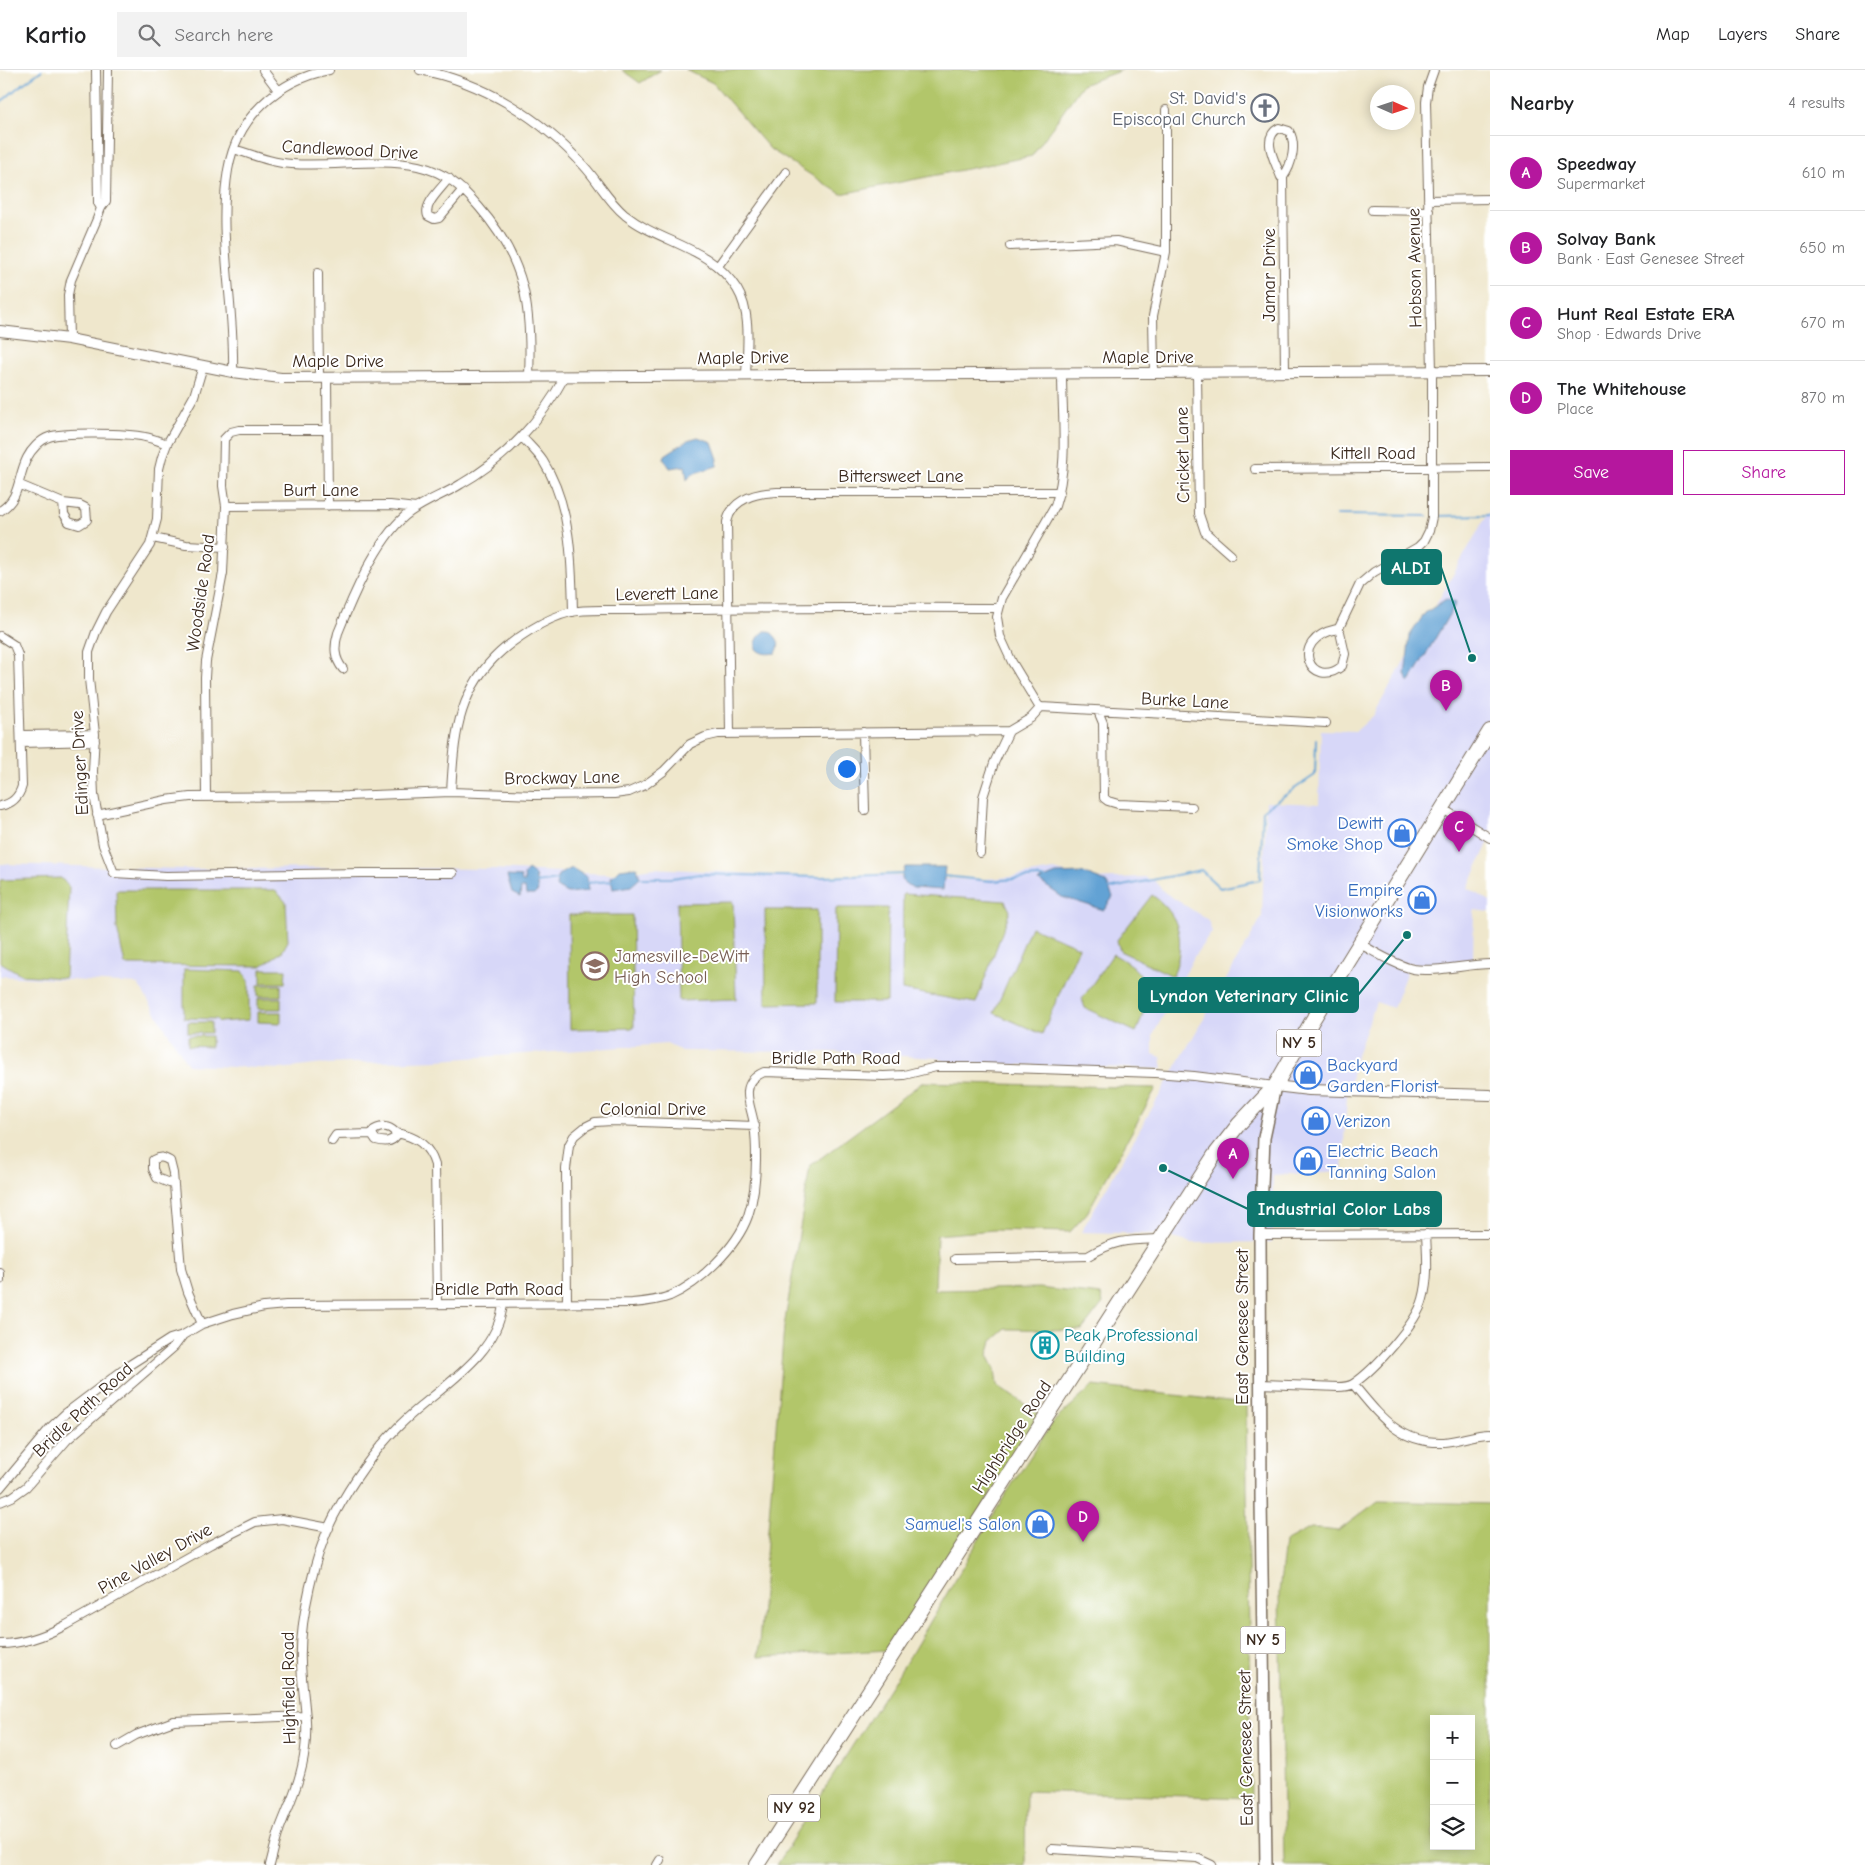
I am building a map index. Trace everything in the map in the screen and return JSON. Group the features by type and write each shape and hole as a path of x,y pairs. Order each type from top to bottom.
{"highway":[{"name":"East Genesee Street","path":"1275,1086 1307,1029 1490,731"},
{"name":"Highbridge Road","path":"757,1865 1214,1156 1239,1124 1275,1086"}],"main road":[{"name":"East Genesee Street","path":"1266,1865 1260,1235 1264,1143 1275,1086"}],"street":[{"path":"96,70 98,203 100,208"},
{"path":"69,339 68,295 71,280 98,219 100,208 106,200 108,70"},
{"path":"263,70 278,90"},
{"path":"233,372 234,346 229,304 226,226 227,176 234,149 239,136 252,115 278,90 305,77 329,70"},
{"path":"420,70 455,79 493,95 530,118 568,149 624,214 647,228 703,256 728,275 742,299 746,315 746,375"},
{"path":"455,79 456,70"},
{"name":"Hobson Avenue","path":"1338,630 1360,584 1374,572 1418,547 1424,541 1429,531 1432,516 1432,371 1426,102 1428,86 1434,70"},
{"path":"1154,374 1153,316 1166,252 1166,110"},
{"name":"Jamar Drive","path":"1283,178 1281,178 1269,146 1269,138 1278,128 1289,131 1293,137 1294,146 1283,178 1285,373"},
{"name":"Candlewood Drive","path":"234,149 277,163 360,163 416,166 434,170 449,178 464,190 487,216 518,269 529,314 529,376"},
{"path":"98,152 106,152"},
{"path":"718,266 786,172"},
{"path":"449,178 429,204 426,211 428,216 434,219 438,218 464,190"},
{"path":"1428,200 1490,198"},
{"path":"1372,210 1428,211"},
{"path":"1010,246 1116,241 1166,252"},
{"path":"318,273 327,430 328,506"},
{"name":"Maple Drive","path":"0,331 69,339 233,372 281,378 1490,371"},
{"name":"Edinger Drive","path":"203,366 194,396 167,444 159,469 157,519 153,538 106,612 91,644 89,679 95,738 93,787 103,845 114,873 166,876 454,873"},
{"name":"Cricket Lane","path":"1197,373 1199,514 1205,532 1231,555"},
{"path":"980,853 980,828 986,787 994,763 1009,730 1031,718 1042,707 1038,705 1012,662 1000,636 997,617 1002,598 1055,506 1060,492 1063,452 1062,374"},
{"path":"343,669 335,655 336,641 346,612 360,583 395,526 405,515 416,508 463,483 522,437 538,419 564,376"},
{"name":"Woodside Road","path":"206,797 205,678 206,661 223,573 226,506 223,486 224,439 231,432 239,430 327,430"},
{"path":"0,511 10,504 20,485 26,459 40,442 49,437 63,434 131,435 146,437 167,444"},
{"path":"522,437 543,461 560,499 566,520 571,555 574,612"},
{"name":"Kittell Road","path":"1256,469 1490,466"},
{"path":"20,485 63,504"},
{"name":"Bittersweet Lane","path":"728,609 727,522 730,512 744,499 758,493 1060,492"},
{"name":"Burt Lane","path":"226,506 390,505 416,508"},
{"path":"153,538 186,545 225,547"},
{"name":"Leverett Lane","path":"451,792 456,727 466,700 481,673 493,659 526,633 551,620 574,612 728,609 999,608"},
{"path":"728,609 730,733"},
{"path":"1338,630 1345,654 1342,666 1334,672 1314,669 1309,663 1308,657 1308,649 1311,644 1330,631 1338,630"},
{"path":"0,636 14,645 17,650 22,786 21,792 12,802 0,806"},
{"name":"Burke Lane","path":"1042,707 1326,722"},
{"path":"1098,711 1103,723 1104,798 1118,804 1192,807"},
{"name":"Brockway Lane","path":"97,815 166,800 206,797 349,796 451,792 534,795 614,794 629,792 660,776 690,744 705,737 730,733 1009,730"},
{"path":"863,732 865,810"},
{"path":"21,739 95,738"},
{"path":"1443,810 1490,838"},
{"path":"1360,944 1414,969 1490,964"},
{"name":"Bridle Path Road","path":"0,1488 41,1438 66,1413 131,1364 170,1339 183,1335 202,1324 232,1314 264,1307 286,1305 632,1303 654,1301 683,1289 711,1267 739,1234 747,1218 752,1202 755,1178 755,1126 748,1098 748,1090 751,1081 756,1075 771,1071 884,1076 904,1075 936,1067 982,1067 1155,1073 1275,1086"},
{"path":"1275,1086 1309,1090 1490,1095"},
{"name":"Colonial Drive","path":"567,1304 566,1169 569,1145 574,1136 590,1124 612,1121 755,1126"},
{"path":"372,1134 374,1130 380,1127 391,1128 396,1133 415,1137 432,1155 435,1165 437,1304"},
{"path":"372,1134 376,1140 383,1142 393,1140 396,1133"},
{"path":"332,1141 336,1136 372,1134"},
{"path":"174,1185 181,1269 188,1292 202,1324"},
{"path":"1261,1384 1338,1387 1353,1384 1384,1357 1398,1340 1420,1306 1426,1286 1426,1234"},
{"path":"1260,1235 1490,1234"},
{"path":"955,1259 1088,1256 1105,1246 1123,1240 1161,1239"},
{"path":"0,1273 0,1280"},
{"name":"Highfield Road","path":"270,1865 279,1830 303,1767 306,1747 306,1716 301,1661 302,1629 306,1604 329,1528 350,1488 371,1457 414,1411 476,1359 487,1345 499,1322 503,1304"},
{"name":"Bridle Path Road","path":"0,1502 12,1497 26,1487 63,1444 174,1347 183,1335"},
{"path":"1353,1384 1391,1426 1415,1439 1428,1442 1446,1442 1488,1434 1490,1426"},
{"name":"Pine Valley Drive","path":"0,1644 23,1642 66,1626 211,1544 255,1522 282,1519 329,1528"},
{"path":"116,1746 136,1735 174,1721 306,1716"},
{"path":"1052,1849 1197,1858 1212,1865"}],"shaded area":[{"path":"1488,513 1490,513 1490,839 1468,888 1490,901 1490,912 1474,910 1473,959 1436,965 1410,963 1393,1008 1376,1002 1357,1055 1347,1096 1342,1171 1273,1175 1272,1242 1192,1243 1158,1234 1081,1232 1262,917 1266,802 1319,804 1321,730 1356,731 1373,716"},
{"name":"Jamesville-DeWitt High School","path":"0,864 186,869 490,869 610,874 654,868 792,876 892,876 972,880 1009,877 1054,870 1088,879 1145,877 1156,882 1164,892 1208,920 1212,932 1195,955 1153,1035 1153,1054 1161,1057 1163,1069 948,1063 937,1058 833,1052 681,1051 667,1044 438,1060 324,1064 280,1069 188,1065 138,984 0,976"}],"green space":[{"path":"622,70 661,70 640,83"},
{"path":"686,70 1122,70 1082,85 1032,156 841,194 770,149 713,83"},
{"path":"61,878 69,887 65,978 22,975 0,962 0,880"},
{"path":"116,890 275,890 286,902 288,941 282,952 261,966 125,965 117,928"},
{"path":"903,894 1005,901 1010,911 976,1003 902,990"},
{"path":"1152,895 1170,912 1178,931 1180,941 1179,952 1173,976 1120,951 1117,940"},
{"path":"733,902 736,999 679,1001 677,903"},
{"path":"836,908 888,908 887,1002 835,1002"},
{"path":"765,910 817,910 817,1003 766,1004"},
{"path":"569,915 632,915 634,1028 570,1029"},
{"path":"1031,927 1079,947 1042,1034 994,1013"},
{"path":"1113,954 1133,967 1143,981 1145,990 1144,1008 1136,1032 1085,1008 1082,999"},
{"path":"184,969 243,971 249,981 249,1020 219,1022 216,1019 184,1018"},
{"path":"261,969 286,969 285,983 261,983"},
{"path":"258,985 281,985 281,996 258,996"},
{"path":"258,998 281,998 281,1009 258,1009"},
{"path":"258,1012 281,1012 281,1023 258,1022"},
{"path":"188,1022 211,1022 211,1033 188,1033"},
{"path":"188,1036 211,1036 211,1047 188,1046"},
{"path":"923,1082 1156,1088 1087,1213 1070,1232 994,1230 937,1235 935,1290 1039,1288 1101,1295 1103,1303 1082,1330 1006,1329 992,1341 988,1355 995,1369 997,1385 1042,1416 889,1650 758,1657 784,1327 810,1166"},
{"path":"1093,1386 1246,1403 1251,1798 1026,1791 1025,1865 776,1865 910,1656 1004,1497 1052,1423"},
{"path":"1378,1501 1490,1504 1490,1865 1284,1865 1279,1592 1285,1542 1311,1528 1338,1531"}],"water":[{"path":"698,437 712,442 718,459 717,466 692,474 687,480 685,466 670,468 664,459 665,455 688,440"},
{"path":"1446,599 1456,603 1409,683 1405,674 1410,635 1425,613"},
{"path":"765,631 769,631 778,640 779,646 776,653 763,653 756,649 756,643 760,635"},
{"path":"637,867 640,878 631,886 613,889 611,877 620,869"},
{"path":"905,867 945,867 943,890 913,888 901,880"},
{"path":"572,868 587,877 588,891 567,893 556,887 558,875"},
{"path":"528,870 535,875 538,891 534,895 526,895 525,888 521,888 520,897 512,893 507,876 521,877 522,882 525,882 524,875"},
{"path":"1083,873 1106,882 1113,897 1104,910 1062,897 1039,881 1056,874"}],"waterway":[{"path":"0,103 42,70"},
{"path":"1337,515 1427,516"},
{"path":"1437,516 1490,515"},
{"path":"1108,889 1201,870 1220,888 1260,880 1263,810 1315,775 1316,739"},
{"path":"640,878 672,878 700,874 820,877 905,874"},
{"path":"944,876 992,881 1038,877 1046,879"},
{"path":"535,883 558,880"},
{"path":"585,883 613,881"}],"place":[{"name":"St. David's Episcopal Church","path":"1265,108"},
{"name":"ALDI","path":"1472,658"},
{"name":"Solvay Bank","path":"1446,711"},
{"name":"Dewitt Smoke Shop","path":"1402,833"},
{"name":"Hunt Real Estate ERA","path":"1459,852"},
{"name":"Empire Visionworks","path":"1422,900"},
{"name":"Lyndon Veterinary Clinic","path":"1407,935"},
{"name":"Jamesville-DeWitt High School","path":"595,966"},
{"name":"Backyard Garden Florist","path":"1308,1075"},
{"name":"Verizon","path":"1316,1121"},
{"name":"Electric Beach Tanning Salon","path":"1308,1161"},
{"name":"Industrial Color Labs","path":"1163,1168"},
{"name":"Speedway","path":"1233,1179"},
{"name":"Peak Professional Building","path":"1045,1345"},
{"name":"Samuel's Salon","path":"1040,1524"},
{"name":"The Whitehouse","path":"1083,1542"}]}
